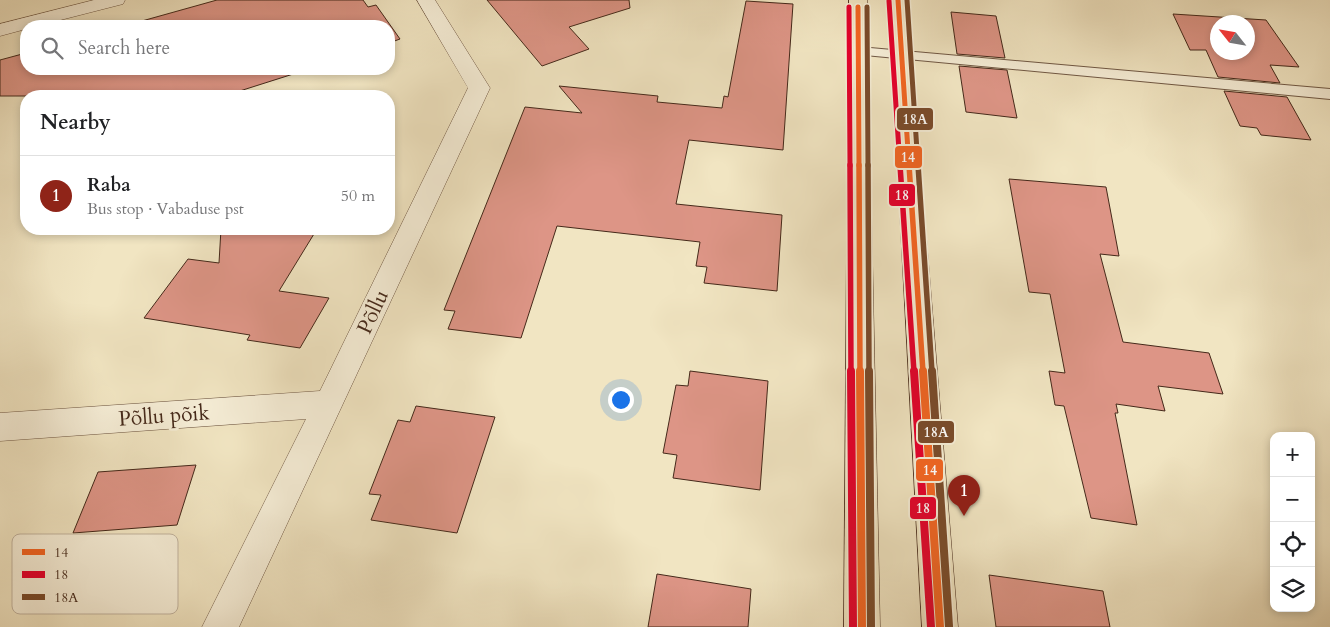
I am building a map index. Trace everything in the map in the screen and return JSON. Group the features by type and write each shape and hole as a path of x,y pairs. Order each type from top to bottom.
{"highway":[{"path":"858,0 862,627"},
{"path":"898,0 940,627"}],"street":[{"path":"39,20 116,0"},
{"name":"Põllu","path":"220,627 329,404 479,88 426,0"},
{"path":"0,30 20,25"},
{"name":"Põllu põik","path":"0,427 329,404"}],"lane":[{"path":"859,51 1330,94"}],"building":[{"path":"217,0 363,0 368,7 376,5 387,20 145,20"},
{"path":"487,0 629,0 630,8 569,27 589,49 542,66"},
{"path":"746,1 793,4 783,150 689,140 676,204 782,215 777,291 704,283 707,267 696,266 700,242 557,226 521,338 448,329 455,311 444,310 525,107 582,113 559,86 658,96 657,102 722,108 724,96 728,97"},
{"path":"951,12 996,16 1005,58 957,54"},
{"path":"1173,14 1210,16 1210,59 1206,50 1190,50"},
{"path":"1255,19 1266,20 1299,67 1270,65 1280,83 1218,77 1210,60 1255,60"},
{"path":"395,32 400,39 395,41"},
{"path":"20,55 20,75 290,75 243,90 20,90 20,96 0,96 0,60"},
{"path":"959,66 1007,70 1017,118 966,112"},
{"path":"1224,91 1287,97 1311,140 1261,135 1257,128 1240,126"},
{"path":"1009,179 1106,187 1119,256 1100,254 1123,342 1209,353 1223,394 1158,386 1165,411 1116,404 1118,413 1115,413 1137,525 1091,518 1064,406 1055,405 1049,371 1065,373 1050,294 1029,292"},
{"path":"221,235 313,235 279,291 329,298 300,348 247,340 250,335 144,318 188,259 219,263"},
{"path":"690,371 768,381 760,490 673,478 677,455 663,453 676,385 688,386"},
{"path":"416,406 495,417 457,533 371,520 381,495 369,494 398,420 410,422"},
{"path":"196,465 177,525 73,533 98,472"},
{"path":"657,574 751,589 748,627 648,627"},
{"path":"989,575 1103,591 1110,627 996,627"}],"transit line":[{"name":"14","path":"898,0 940,627"},
{"name":"18A","path":"907,0 949,626"},
{"name":"18","path":"889,1 931,627"},
{"name":"18","path":"849,7 853,627"},
{"name":"14","path":"858,7 862,627"},
{"name":"18A","path":"867,7 871,627"}],"place":[{"name":"Raba","path":"964,516"}]}
